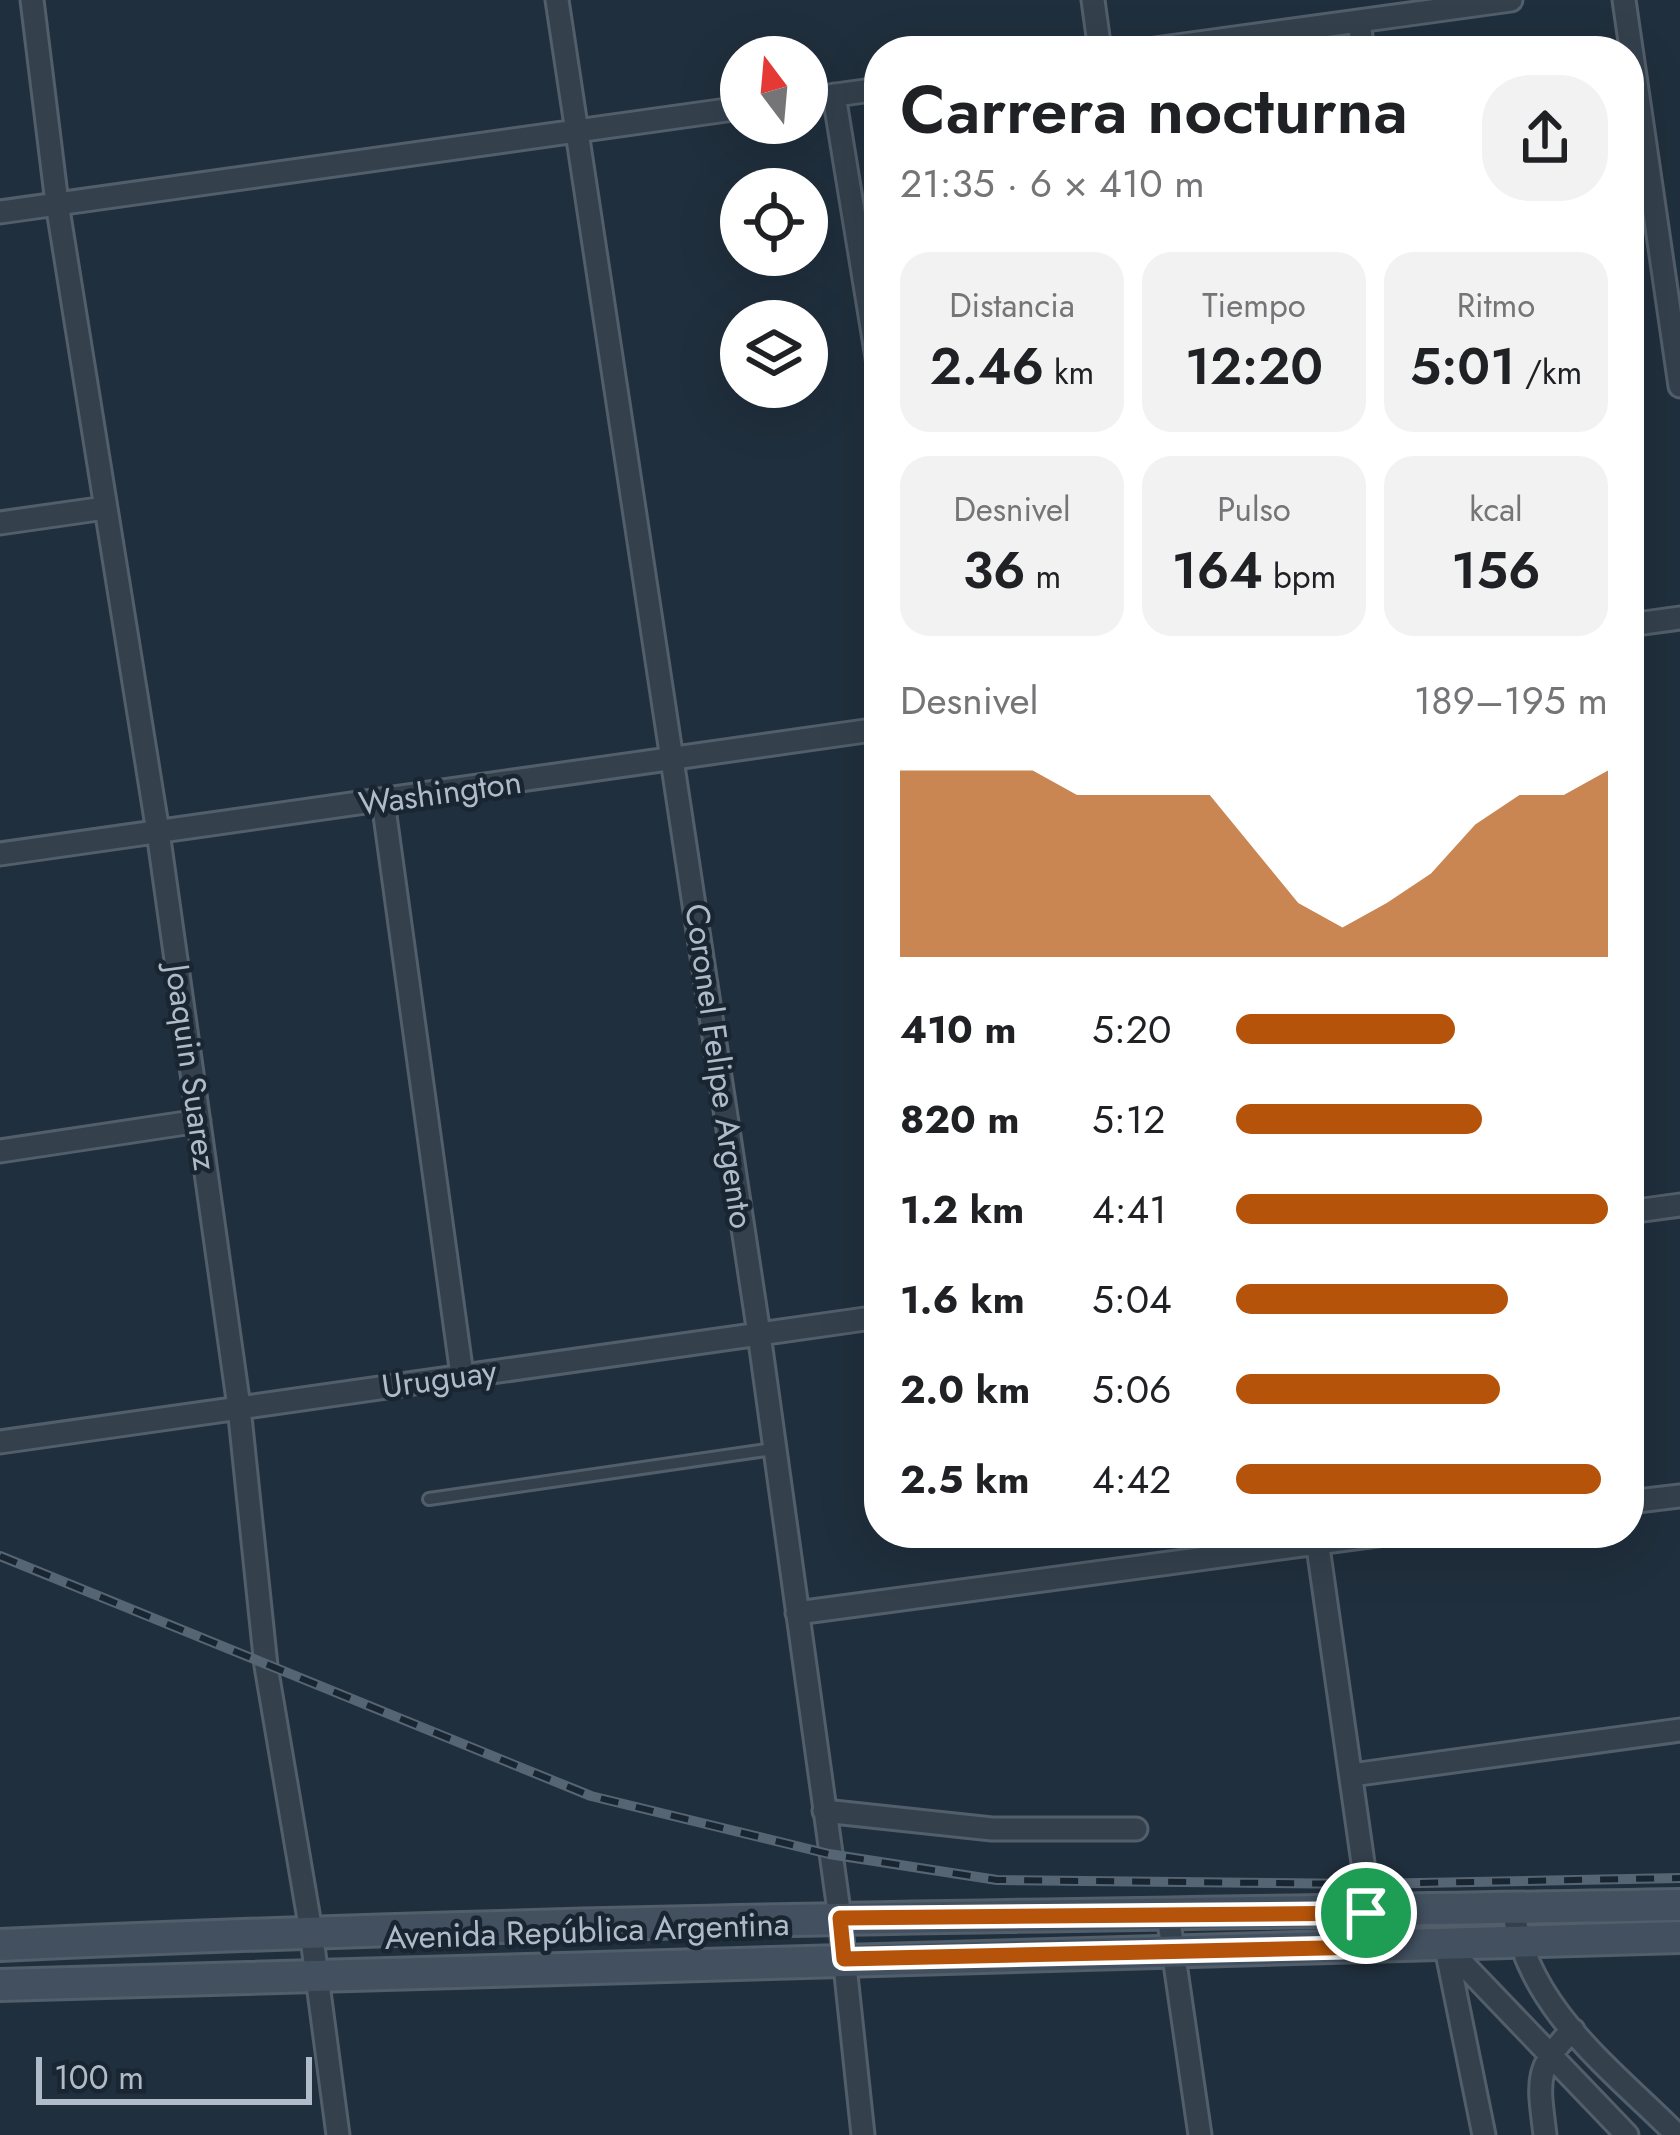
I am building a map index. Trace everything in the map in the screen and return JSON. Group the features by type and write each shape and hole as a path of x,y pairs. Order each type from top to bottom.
{"street":[{"name":"Joaquin Suarez","path":"32,0 58,203 200,1121 239,1407 266,1666 311,1931 338,2135"},
{"name":"Coronel Felipe Argento","path":"557,0 676,758 759,1334 840,1918 863,2135"},
{"path":"1093,0 1098,36"},
{"path":"1253,36 1511,0"},
{"path":"1624,0 1629,36"},
{"path":"1359,22 1361,36"},
{"path":"828,96 864,91"},
{"path":"834,95 864,278"},
{"path":"0,212 720,111"},
{"path":"1644,138 1680,386"},
{"path":"0,523 105,508"},
{"path":"1644,623 1680,618"},
{"name":"Washington","path":"0,854 864,731"},
{"path":"383,801 462,1375"},
{"path":"0,1151 200,1121"},
{"path":"1644,1209 1680,1205"},
{"name":"Uruguay","path":"0,1442 864,1319"},
{"path":"1644,1500 1680,1496"},
{"path":"796,1613 1248,1548"},
{"path":"1318,1548 1352,1775 1367,1947"},
{"path":"1352,1775 1680,1730"},
{"path":"824,1811 992,1829 1136,1829"},
{"name":"Avenida República Argentina","path":"0,1946 311,1931 840,1918 1680,1906"},
{"path":"1513,1908 1517,1942 1540,1993 1677,2135"},
{"path":"1440,1912 1484,2135"},
{"path":"1168,1915 1200,2135"},
{"name":"Avenida República Argentina","path":"0,1984 1680,1937"},
{"path":"1445,1945 1627,2135"},
{"path":"1545,2135 1539,2087 1548,2053 1573,2030"}],"lane":[{"path":"429,1499 773,1449"}],"railway":[{"path":"0,1556 591,1796 829,1854 997,1880 1366,1884 1680,1878"}],"route":[{"path":"1366,1913 1367,1947 844,1959 840,1918 1168,1915 1366,1913"}]}
